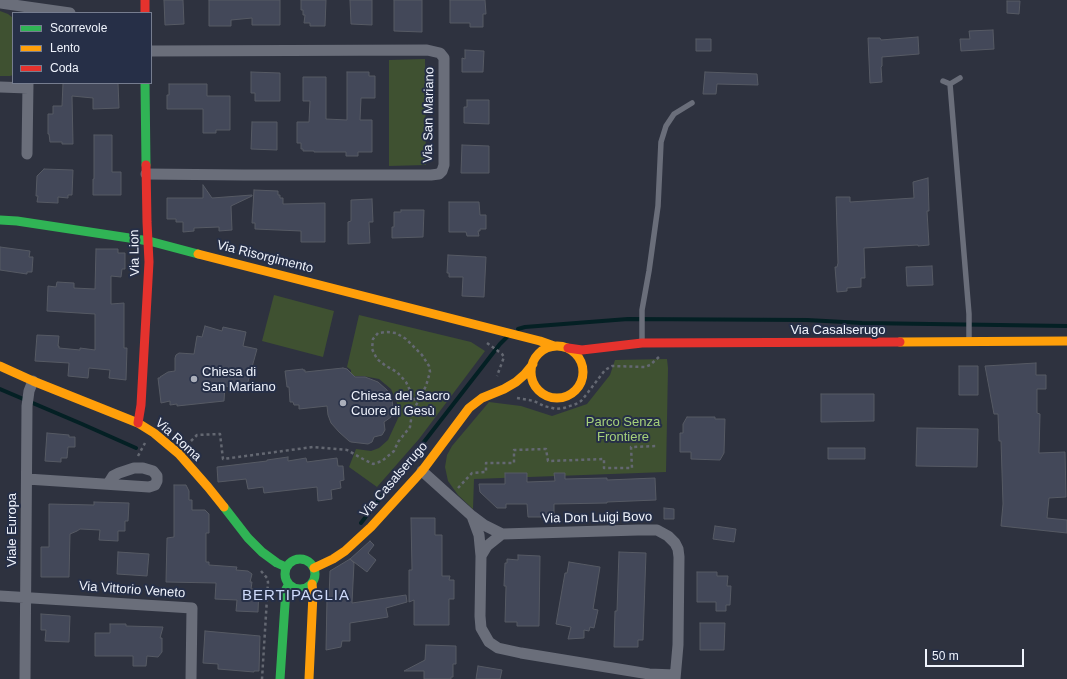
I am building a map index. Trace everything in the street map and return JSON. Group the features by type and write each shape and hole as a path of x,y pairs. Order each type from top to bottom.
{"street":[{"path":"145,0 145,12"},
{"path":"0,3 32,10 57,12"},
{"name":"Via San Mariano","path":"146,174 431,175 439,174 444,165 444,58 440,52 427,50 152,51"},
{"name":"Via Lion","path":"138,423 141,397 149,262 146,174 146,84"},
{"path":"0,87 28,85 27,154"},
{"name":"Via Risorgimento","path":"0,220 17,221 149,241 540,341 554,346"},
{"path":"520,336 530,348 533,363"},
{"name":"Via Casalserugo","path":"568,348 582,350 623,344 642,343 1067,341"},
{"path":"584,372 579,358 574,352 568,348 554,346 540,352 533,363 531,372 532,379 540,391 554,397 568,395 579,386 588,364 593,358 609,347"},
{"name":"Via Casalserugo","path":"507,393 533,363"},
{"name":"Via Roma","path":"0,366 31,386 138,423 154,433 179,454 208,487 248,538 262,552 277,563 286,567"},
{"name":"Viale Europa","path":"25,679 27,406 31,386"},
{"name":"Via Casalserugo","path":"314,568 333,559 345,551 371,527 422,471 469,408 482,398 526,389 540,391"},
{"path":"27,479 149,487 155,484 157,481 157,476 153,471 143,468 136,468 118,473 113,476 108,484"},
{"name":"Via Don Luigi Bovo","path":"422,471 472,516 484,525 502,534 657,530 668,536 675,543 678,549 679,557 678,645 675,677 521,653 498,648 489,642 481,628 481,556 479,535 472,516"},
{"path":"481,556 487,546 502,534"},
{"path":"309,679 313,594 312,584 315,576 314,568 309,561 301,558 292,561 286,567 285,576 292,587 300,589 312,584"},
{"path":"280,679 285,596 286,589 289,584"},
{"name":"Via Vittorio Veneto","path":"0,596 192,608 192,679"}],"lane":[{"path":"950,84 960,78"},
{"path":"942,81 950,84"},
{"path":"950,84 969,314 969,342"},
{"path":"642,343 642,310 658,206 661,142 666,126 674,114 692,103"}],"path":[{"path":"191,441 197,435 220,434 223,459 313,447 347,450 373,464 382,461 394,451 398,442 410,427 412,413 426,386 430,372 429,366 422,355 406,339 396,333 378,333 374,339 372,349 377,359 397,372 406,382 416,403"},
{"path":"487,343 504,357 497,373 497,378"},
{"path":"507,393 534,401 544,406 556,409 564,408 581,401 605,370 612,366 645,367 650,365 660,356"},
{"path":"136,468 136,460 147,439"},
{"path":"456,491 472,473 486,472 486,464 514,463 514,450 546,449 548,461 604,459 604,468 632,468 631,447 657,446"},
{"path":"258,566 267,578 268,582 262,679"}],"green space":[{"path":"0,11 12,17 12,75 0,76"},
{"path":"425,59 426,165 389,166 389,60"},
{"path":"274,295 334,311 323,357 262,341"},
{"path":"359,315 471,342 485,351 419,439 377,487 349,467 356,449 371,451 379,448 388,440 400,414 391,389 379,379 363,376 351,376 351,370 347,367"},
{"name":"Parco Senza Frontiere","path":"667,359 666,472 474,479 473,509 458,495 448,481 445,467 447,455 452,446 489,402 521,406 552,416 587,404 610,375 615,360"}],"building":[{"path":"164,0 183,0 184,24 165,25"},
{"path":"209,0 280,0 280,25 252,25 252,18 231,20 231,26 209,26"},
{"path":"301,0 326,0 325,26 310,26 310,23 304,23 305,15 303,15 303,10 301,10"},
{"path":"350,0 372,0 372,25 351,24"},
{"path":"394,0 422,0 422,32 394,31"},
{"path":"450,0 485,0 486,14 483,14 483,27 470,27 470,23 450,23"},
{"path":"1007,1 1020,1 1019,14 1007,13"},
{"path":"993,30 994,49 961,51 960,39 970,39 969,31"},
{"path":"918,37 919,54 882,57 882,82 870,83 868,38 880,38 881,40"},
{"path":"696,39 711,39 711,51 696,51"},
{"path":"465,50 484,51 483,72 462,72 462,58 465,59"},
{"path":"251,72 280,73 280,101 255,101 255,93 251,93"},
{"path":"347,72 369,72 369,76 375,76 375,98 361,98 360,120 372,120 372,152 358,152 358,156 346,156 346,152 303,151 303,149 301,149 301,143 297,143 297,122 309,122 310,101 303,101 303,77 326,77 326,119 347,120"},
{"path":"705,72 757,74 758,85 717,84 716,94 703,94"},
{"path":"63,84 118,84 119,108 93,109 93,98 72,96 73,144 50,142 48,134 48,114 53,114 53,106 62,106"},
{"path":"169,84 207,84 207,96 230,96 230,130 216,130 216,133 203,133 203,109 167,109"},
{"path":"467,100 489,100 489,124 464,123 464,107 467,107"},
{"path":"252,122 277,122 277,150 251,149"},
{"path":"94,135 112,135 112,172 121,172 121,195 93,195"},
{"path":"462,145 489,146 489,173 461,173"},
{"path":"44,169 73,170 72,195 68,195 68,198 58,197 58,203 37,202 37,176"},
{"path":"928,178 929,211 927,211 929,245 864,248 865,278 861,278 861,287 847,288 847,291 837,292 835,267 837,267 838,263 836,197 850,197 850,202 914,198 913,182"},
{"path":"203,185 212,198 252,195 231,206 232,230 219,231 219,227 194,228 194,231 183,232 183,222 176,222 176,219 167,219 167,198 203,198"},
{"path":"254,190 278,191 280,198 283,198 283,204 325,203 325,242 301,242 301,231 255,229 255,223 252,223"},
{"path":"372,199 373,222 369,222 370,243 348,244 348,222 351,221 351,200"},
{"path":"449,202 479,202 480,215 486,215 486,229 480,229 480,231 478,231 479,236 467,236 466,232 449,232"},
{"path":"401,210 424,210 423,237 392,238 394,212 401,212"},
{"path":"0,247 30,251 29,257 33,257 32,272 27,272 27,274 0,270"},
{"path":"96,249 118,249 118,253 125,253 125,269 122,269 121,277 111,276 111,304 124,303 124,348 127,348 126,380 109,378 110,370 89,368 88,378 68,376 69,363 35,361 37,335 59,336 59,348 95,350 95,314 47,311 48,286 56,287 57,282 74,283 74,288 95,289"},
{"path":"448,255 486,257 484,297 462,296 463,277 449,277 449,273 447,273"},
{"path":"932,266 933,285 907,286 906,267"},
{"path":"205,326 222,331 223,327 246,332 243,346 257,349 246,389 225,386 224,401 177,406 177,404 170,405 170,401 161,403 158,378 168,372 175,371 175,358 179,353 194,354 197,336 202,337"},
{"path":"1036,363 1036,375 1046,375 1046,389 1037,389 1037,413 1040,414 1039,453 1065,452 1066,497 1049,498 1047,518 1067,520 1067,533 1001,526 1003,504 1001,441 999,441 998,414 994,414 985,366"},
{"path":"959,366 978,366 978,395 959,395"},
{"name":"Chiesa del Sacro Cuore di Gesù","path":"343,368 347,369 355,377 365,377 378,382 387,390 392,400 393,412 391,417 384,422 385,430 382,435 374,437 372,442 368,444 351,442 339,432 331,423 327,406 299,409 299,405 294,405 293,402 290,402 289,387 287,387 285,371 303,369 305,372"},
{"path":"821,394 874,394 874,421 821,422"},
{"path":"687,417 715,417 715,419 725,419 724,453 720,460 691,459 691,452 680,452 680,433 683,433 683,424"},
{"path":"917,428 978,429 977,467 916,466"},
{"path":"47,433 75,437 75,447 68,447 67,458 61,458 61,462 45,461"},
{"path":"828,448 865,448 865,459 828,459"},
{"path":"288,457 288,461 306,458 307,462 337,458 338,466 343,466 344,480 340,481 341,488 331,490 332,499 318,501 317,487 264,493 263,487 248,489 246,479 218,482 217,467"},
{"path":"505,473 527,473 527,482 555,481 554,473 565,473 565,479 607,478 607,480 655,478 656,500 554,504 554,517 528,517 527,504 506,504 506,508 497,508 480,492 479,484 505,484"},
{"path":"174,485 186,485 189,491 189,500 192,500 192,510 205,510 209,514 209,533 206,533 206,562 209,562 209,565 237,567 236,570 248,571 252,574 250,582 252,582 251,589 259,589 258,612 236,611 237,600 215,599 216,583 166,582 167,538 174,537"},
{"path":"94,502 129,503 128,521 125,521 125,531 118,531 118,541 99,540 100,530 80,529 70,534 69,577 41,577 41,547 49,547 49,504 94,505"},
{"path":"664,508 674,509 674,519 664,519"},
{"path":"411,518 435,518 435,535 442,535 442,576 450,576 449,580 454,580 454,599 449,599 449,625 414,625 414,600 409,602 409,570 412,570"},
{"path":"715,526 736,529 734,542 713,539"},
{"path":"370,541 374,545 368,553 376,560 367,572 350,559"},
{"path":"118,552 149,554 147,576 117,574"},
{"path":"619,552 646,553 643,640 638,640 638,647 614,647"},
{"path":"518,555 540,556 539,626 517,626 517,622 505,622 505,563 507,563 507,559 518,560"},
{"path":"350,559 354,563 352,603 406,595 407,602 386,608 388,617 350,623 350,641 342,641 341,647 326,650 327,598 329,598 330,571"},
{"path":"569,562 600,567 593,609 598,610 594,628 590,627 589,631 584,630 584,638 568,639 571,627 556,624 565,573 567,573"},
{"path":"697,572 717,572 717,576 728,576 727,586 731,586 730,605 726,605 726,611 716,611 716,602 697,602"},
{"path":"41,614 70,616 69,642 45,641 46,630 41,630"},
{"path":"700,623 725,623 724,650 700,650"},
{"path":"110,624 163,627 160,638 162,638 162,652 158,657 147,656 146,666 133,666 133,656 95,656 95,633 110,633"},
{"path":"205,631 260,636 259,671 254,672 218,669 218,664 203,663"},
{"path":"426,645 456,646 456,664 453,664 453,677 451,677 451,679 424,679 424,671 404,671 425,660"},
{"path":"478,666 502,670 500,679 476,679"}],"waterway":[{"path":"518,329 525,327 628,319 807,320 862,323 1067,326"},
{"path":"361,523 500,344 508,336"},
{"path":"0,389 136,448"}],"traffic: fast":[{"path":"145,84 146,165"},
{"path":"0,220 17,221 149,241 198,254"},
{"path":"224,507 248,538 262,552 277,563 286,567"},
{"path":"300,559 311,563 315,574 311,585 300,589 289,585 285,574 289,563 300,559"},
{"path":"280,679 286,589 289,584"}],"traffic: slow":[{"path":"198,254 540,341 554,346"},
{"path":"900,342 1067,341"},
{"path":"557,346 567,348 575,354 581,362 583,372 581,382 575,390 567,396 557,398 547,396 539,390 533,382 531,372 533,362 539,354 547,348 557,346"},
{"path":"314,568 333,559 345,551 371,527 422,471 469,408 482,398 504,389 516,382 533,364"},
{"path":"0,366 33,381 138,423 154,433 179,454 224,507"},
{"path":"309,679 313,594 312,584"}],"traffic: jam":[{"path":"145,0 145,12"},
{"path":"138,423 141,405 149,262 146,165"},
{"path":"568,348 582,350 642,343 900,342"}],"place":[{"name":"Chiesa di San Mariano","path":"194,379"},
{"name":"Chiesa del Sacro Cuore di Gesù","path":"343,403"}],"district":[{"name":"BERTIPAGLIA","path":"296,596"}]}
